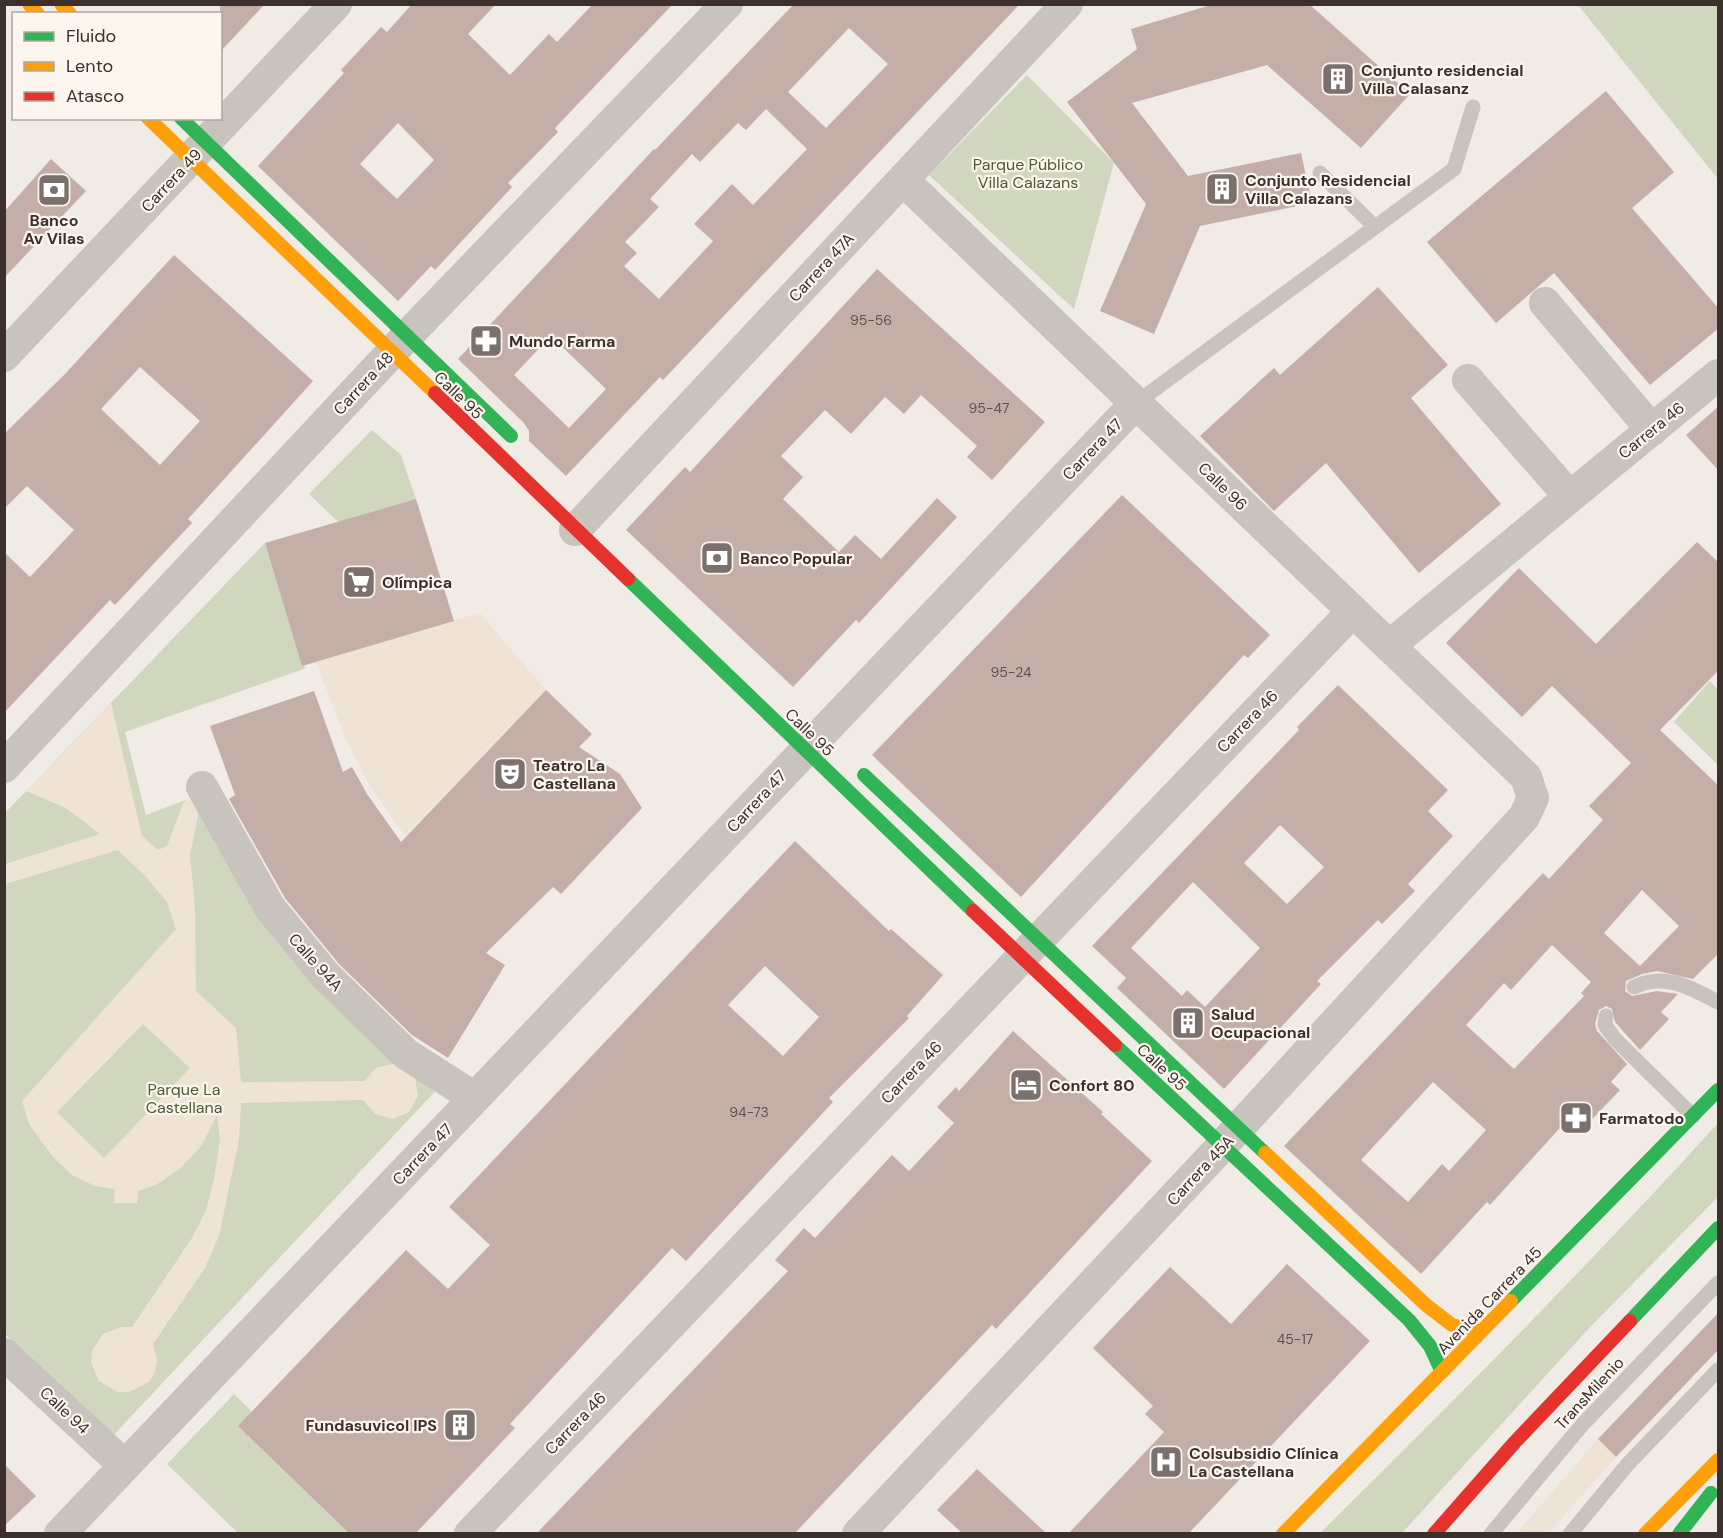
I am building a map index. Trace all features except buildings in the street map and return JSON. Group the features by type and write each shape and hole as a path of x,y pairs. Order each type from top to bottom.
{"main road":[{"name":"Calle 95","path":"151,120 199,151 399,344 587,518 1030,948 1230,1137 1409,1320 1430,1346 1442,1372"},
{"name":"Calle 95","path":"183,120 199,151 399,344 525,449"},
{"name":"Calle 95","path":"852,764 1030,948 1230,1137 1438,1316 1458,1327 1481,1331"},
{"name":"Avenida Carrera 45","path":"1283,1533 1719,1090"},
{"path":"1434,1533 1515,1442 1719,1228"},
{"path":"1645,1533 1719,1460"},
{"path":"1679,1533 1719,1484"}],"street":[{"name":"Carrera 49","path":"4,356 336,4"},
{"name":"Carrera 48","path":"4,767 399,344 727,4"},
{"name":"Carrera 47A","path":"587,518 1067,4"},
{"name":"Calle 96","path":"903,180 1526,777 1533,798"},
{"path":"1545,303 1652,430"},
{"name":"Carrera 46","path":"1389,646 1719,375"},
{"path":"1468,380 1570,497"},
{"name":"Carrera 47","path":"60,1533 1136,403"},
{"name":"Carrera 46","path":"470,1533 1353,611"},
{"name":"Calle 94A","path":"202,787 270,908 326,976 406,1054 475,1098"},
{"name":"Carrera 45A","path":"858,1533 1230,1137 1524,817 1533,798"},
{"name":"Calle 94","path":"4,1354 125,1466"}],"lane":[{"name":"Carrera 47","path":"1136,403 1454,169 1473,107"},
{"path":"1320,173 1375,227"},
{"path":"1634,987 1646,981 1673,982 1719,1002"},
{"path":"1606,1016 1605,1025 1615,1039 1693,1116"},
{"name":"TransMilenio","path":"1491,1533 1582,1425 1719,1283"},
{"path":"1570,1533 1627,1466 1719,1370"}],"green space":[{"path":"1578,5 1718,5 1718,179"},
{"name":"Parque Público Villa Calazans","path":"1027,75 1114,163 1074,309 929,175"},
{"path":"372,430 401,455 416,499 338,522 309,494"},
{"name":"Parque La Castellana","path":"265,543 302,665 306,668 125,732 146,815 191,798 294,956 442,1084 111,1438 5,1334 4,814"},
{"path":"1710,681 1718,690 1718,765 1674,722"},
{"path":"1718,1123 1718,1197 1591,1326 1402,1533 1320,1533 1522,1331"},
{"path":"234,1394 377,1533 238,1533 167,1464"}],"shaded area":[{"path":"480,613 546,690 405,835 371,788 346,740 316,662"},
{"path":"111,703 142,836 158,850 167,846 184,801 191,798 199,811 190,855 195,908 196,991 236,1028 241,1082 365,1081 375,1068 393,1064 401,1066 415,1078 418,1096 409,1112 393,1119 375,1114 363,1100 241,1103 239,1140 219,1236 205,1268 153,1344 157,1361 155,1372 149,1382 129,1392 118,1392 99,1381 91,1362 92,1351 103,1334 122,1327 132,1327 192,1238 206,1210 214,1179 220,1139 217,1115 202,1145 181,1168 156,1185 138,1191 137,1203 114,1203 115,1189 95,1186 72,1175 53,1157 29,1124 22,1101 176,929 167,902 145,876 118,850 5,884 5,864 100,834 66,808 26,791","holes":["143,1024 190,1068 104,1158 57,1112"]},
{"path":"1598,1439 1616,1457 1549,1533 1516,1534"}],"traffic: fast":[{"path":"183,120 511,436"},
{"path":"628,579 973,911"},
{"path":"864,775 1265,1153"},
{"path":"1115,1045 1409,1320 1430,1346 1442,1372"},
{"path":"1511,1301 1718,1090"},
{"path":"1630,1321 1718,1228"},
{"path":"1679,1534 1711,1493"}],"traffic: slow":[{"path":"29,4 36,12"},
{"path":"61,4 68,12"},
{"path":"150,120 435,393"},
{"path":"1265,1153 1426,1305 1452,1325 1481,1331"},
{"path":"1283,1534 1511,1301"},
{"path":"1645,1534 1718,1460"}],"traffic: jam":[{"path":"435,393 628,579"},
{"path":"973,911 1115,1045"},
{"path":"1434,1534 1515,1442 1630,1321"}],"place":[{"name":"Conjunto residencial Villa Calasanz","path":"1338,79"},
{"name":"Conjunto Residencial Villa Calazans","path":"1222,189"},
{"name":"Banco Av Vilas","path":"54,190"},
{"name":"Mundo Farma","path":"486,341"},
{"name":"Banco Popular","path":"717,558"},
{"name":"Olímpica","path":"359,582"},
{"name":"Teatro La Castellana","path":"510,774"},
{"name":"Salud Ocupacional","path":"1188,1023"},
{"name":"Confort 80","path":"1026,1085"},
{"name":"Farmatodo","path":"1576,1118"},
{"name":"Fundasuvicol IPS","path":"460,1425"},
{"name":"Colsubsidio Clínica La Castellana","path":"1166,1462"}]}
